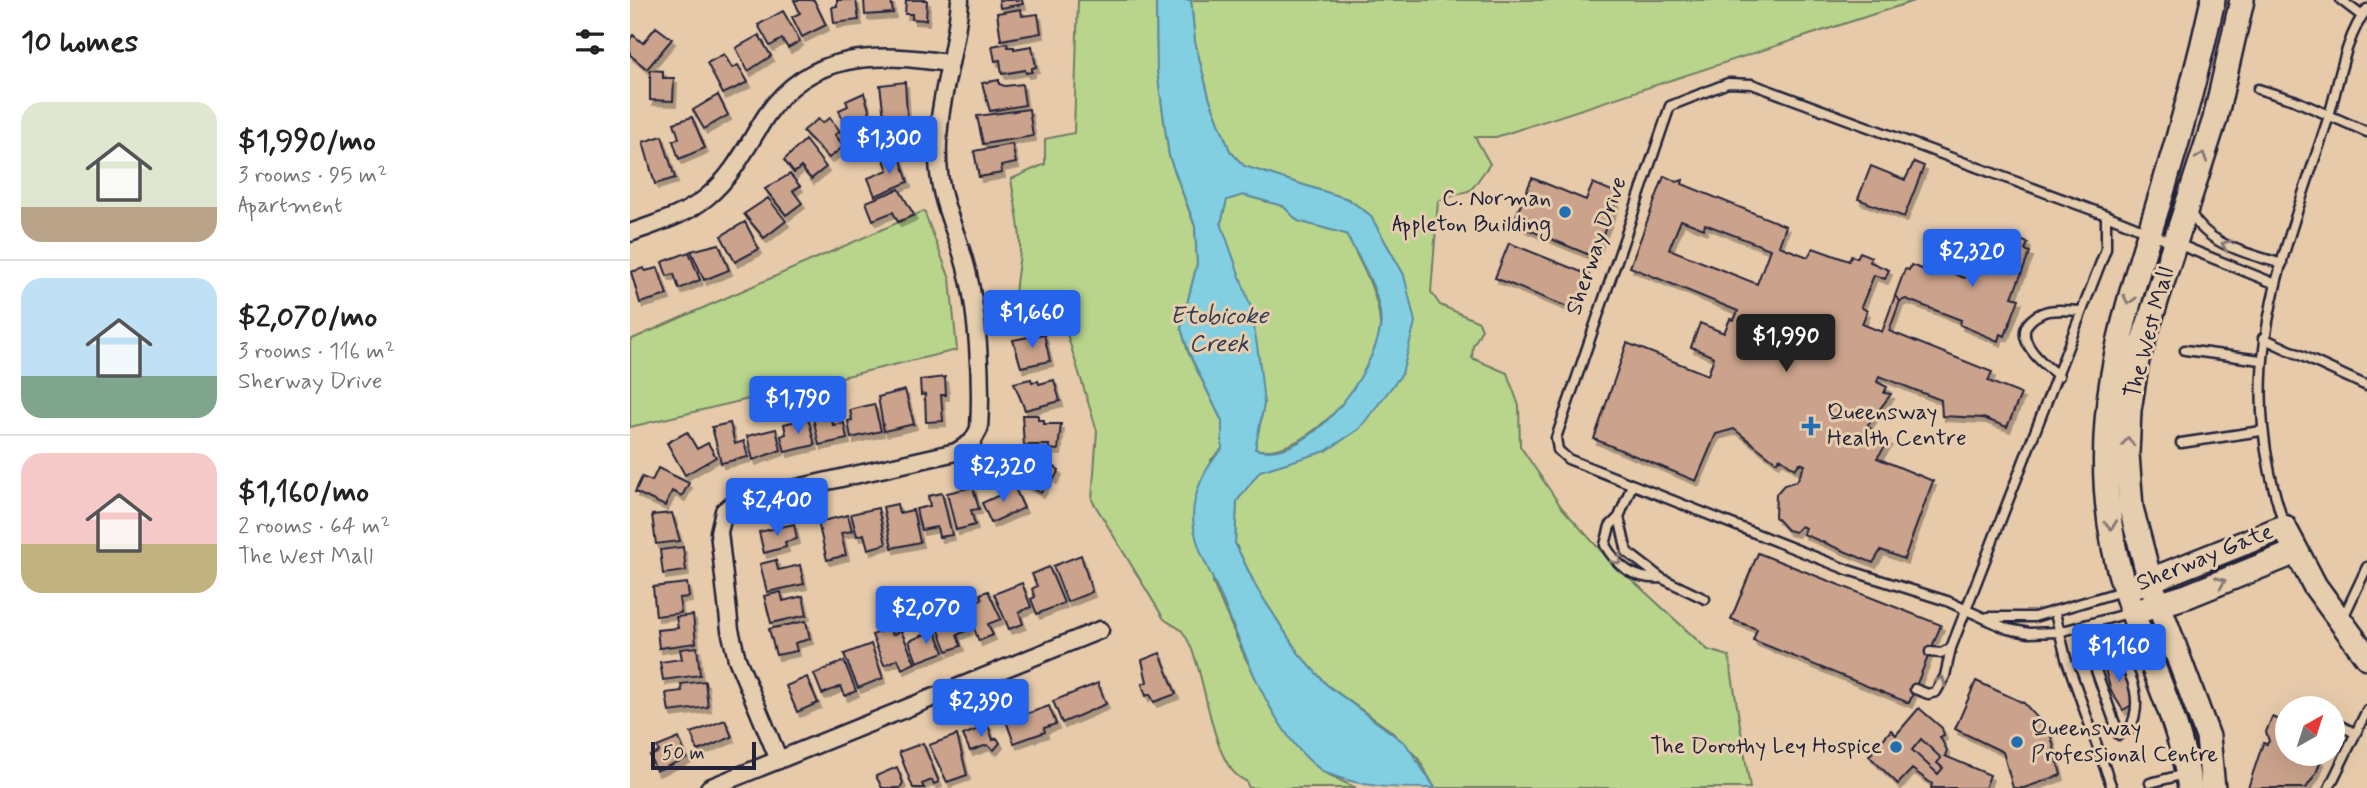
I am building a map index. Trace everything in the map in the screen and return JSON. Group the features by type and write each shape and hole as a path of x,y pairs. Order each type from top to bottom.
{"main road":[{"name":"The West Mall","path":"2189,781 2185,750 2125,590 2112,533 2104,430 2110,374 2180,131 2213,0"},
{"name":"The West Mall","path":"2213,788 2208,737 2157,606 2131,508 2127,454 2129,411 2137,360 2215,119 2242,0"},
{"name":"Sherway Gate","path":"2125,590 2284,527"},
{"path":"2284,527 2296,552 2341,624 2366,651"},
{"name":"Sherway Gate","path":"2132,612 2157,606 2296,552"}],"street":[{"path":"779,760 737,659 730,631 719,532 724,511 735,502 956,452 972,442 979,429 974,303 964,260 942,198 939,174 939,108 958,30 960,0"},
{"path":"630,233 675,217 707,197 732,171 773,107 810,75 837,63 865,56 895,56 948,63"},
{"path":"709,788 1100,630"}],"lane":[{"path":"2284,527 2271,488 2261,431 2263,338 2282,264 2364,13 2340,0"},
{"name":"Sherway Drive","path":"2132,612 2059,632 2029,633 2008,629 1966,609 1848,570 1632,485 1568,459 1558,450 1556,438 1670,106 1728,83 1752,84 2106,215 2149,235 2276,285"},
{"path":"2258,89 2367,132"},
{"path":"2186,204 2206,234 2220,244 2282,264"},
{"path":"1914,689 1928,694 1940,688 1951,648 2015,489 2026,449 2059,376 2106,249 2106,215"},
{"path":"2059,376 2034,358 2025,339 2028,324 2043,312 2082,311"},
{"path":"2263,338 2366,383"},
{"path":"2185,351 2261,360"},
{"path":"2181,443 2261,431"},
{"path":"1632,485 1619,517 1610,526 1605,545 1632,574 1644,579 1661,578"},
{"path":"1619,517 1627,552 1661,578 1705,599"},
{"path":"2341,624 2367,567"},
{"name":"Sherway Drive","path":"1985,617 2035,617 2125,590"},
{"path":"2055,613 2112,788"},
{"path":"1930,652 1941,653 1951,648"},
{"path":"2119,735 2093,662 2103,651 2116,653 2126,665 2136,694 2138,713 2129,731"},
{"path":"2329,788 2367,710"},
{"path":"2345,728 2355,733"},
{"path":"2150,783 2189,781"}],"green space":[{"path":"1078,0 1156,0 1157,70 1169,156 1195,227 1197,264 1181,328 1188,352 1222,421 1222,449 1211,460 1213,583 1245,657 1273,712 1299,749 1323,772 1356,788 1249,788 1246,781 1233,772 1223,756 1216,736 1191,647 1182,631 1164,619 1092,500 1097,431 1063,321 1028,331 1021,319 1015,296 1020,240 1011,179 1045,164 1045,139 1074,133"},
{"path":"1191,0 1917,0 1496,137 1475,137 1490,164 1471,190 1438,201 1431,292 1440,305 1479,322 1482,329 1473,346 1472,358 1507,373 1519,406 1520,446 1562,508 1602,552 1708,650 1729,656 1750,788 1435,788 1418,758 1391,731 1327,685 1299,654 1256,587 1235,543 1237,501 1260,471 1359,429 1404,275 1370,215 1348,199 1244,166 1230,151 1209,97 1195,42"},
{"path":"1243,195 1283,206 1299,221 1346,234 1368,277 1379,311 1377,343 1369,365 1355,388 1338,409 1318,427 1297,441 1275,449 1255,449 1264,404 1221,223 1227,199"},
{"path":"924,211 950,279 957,350 630,427 630,340"}],"water":[{"name":"Etobicoke Creek","path":"1156,0 1191,0 1195,42 1209,97 1230,151 1244,166 1348,199 1370,215 1404,275 1415,322 1402,374 1359,429 1326,451 1260,471 1237,501 1235,543 1256,587 1299,654 1327,685 1406,744 1435,788 1392,787 1353,782 1326,773 1308,760 1277,720 1264,696 1200,549 1194,527 1195,498 1211,463 1222,449 1222,421 1189,353 1181,328 1197,264 1195,226 1169,156 1157,70","holes":["1243,195 1283,206 1298,221 1346,234 1375,292 1381,317 1380,329 1365,369 1335,412 1317,430 1297,443 1276,450 1255,449 1264,404 1259,358 1251,308 1221,223 1227,200"]}],"building":[{"path":"794,0 814,0 826,25 802,37 792,17 800,13"},
{"path":"837,0 856,0 859,20 834,23 832,7 837,6"},
{"path":"864,0 891,0 893,13 865,15"},
{"path":"906,0 927,0 926,20 912,19 912,14 905,14"},
{"path":"999,0 1022,0 1023,4 1000,8"},
{"path":"1021,9 1022,16 1038,14 1041,33 1001,40 997,13"},
{"path":"783,11 800,41 788,48 782,39 770,46 758,25"},
{"path":"656,27 672,39 647,69 630,55 630,39 633,35 643,43"},
{"path":"759,35 771,56 748,71 736,48"},
{"path":"1007,43 1008,47 1014,49 1032,46 1036,67 1032,68 1032,72 1026,73 1025,70 1002,74 1000,60 995,61 992,46"},
{"path":"724,54 732,68 738,65 748,82 723,94 707,63"},
{"path":"650,70 663,71 663,78 674,78 673,101 650,100"},
{"path":"999,80 999,84 1005,86 1022,84 1025,105 990,111 982,83"},
{"path":"905,82 908,130 886,133 880,85"},
{"path":"864,93 875,130 857,137 851,123 845,126 839,110 848,106 846,101"},
{"path":"718,95 728,115 704,129 693,110"},
{"path":"1029,109 1033,136 983,144 977,116"},
{"path":"692,117 705,148 679,159 673,141 679,138 674,123"},
{"path":"830,118 840,131 835,135 844,146 829,158 803,131 818,119 822,123"},
{"path":"662,136 675,178 655,184 643,142"},
{"path":"805,140 826,167 811,179 801,167 794,173 784,160"},
{"path":"1012,144 1016,163 1001,166 1002,173 979,177 974,151"},
{"path":"899,154 908,182 875,196 868,178 888,170 884,160"},
{"path":"1914,162 1924,166 1904,217 1858,199 1871,166 1905,180"},
{"path":"790,174 800,186 793,191 802,203 786,215 765,189"},
{"path":"1664,176 1677,182 1683,180 1682,184 1786,226 1779,246 1808,257 1813,248 1849,261 1851,256 1857,258 1860,252 1871,257 1870,262 1889,270 1885,279 1874,275 1861,307 1867,311 1862,324 1882,332 1895,296 1900,301 1889,331 1992,372 1988,381 2021,394 2007,427 1983,418 1942,416 1941,400 1879,376 1877,382 1887,387 1884,393 1891,394 1867,426 1889,441 1877,458 1933,481 1904,559 1881,550 1873,563 1803,534 1805,528 1801,526 1795,532 1787,530 1775,517 1776,494 1784,485 1797,481 1805,465 1800,463 1795,469 1780,458 1776,462 1734,429 1716,434 1696,481 1594,439 1627,343 1708,375 1714,357 1691,347 1700,323 1724,333 1730,319 1734,320 1738,311 1630,267","holes":["1681,220 1704,229 1705,224 1770,249 1757,284 1669,249"]},
{"name":"C. Norman Appleton Building","path":"1532,178 1586,200 1593,183 1619,194 1594,257 1513,223"},
{"path":"899,189 914,215 898,222 893,212 873,220 866,202"},
{"path":"768,198 786,221 764,238 744,214"},
{"path":"745,222 759,249 735,262 721,236"},
{"path":"2011,236 2028,243 2025,250 2030,252 2012,297 2019,299 2005,336 2000,334 1998,341 1960,325 1961,320 1906,299 1900,301 1895,296 1905,269 1909,270 1911,265 1924,270 1926,262 1964,278 1979,271 1993,237 2008,243"},
{"path":"1509,243 1589,275 1575,310 1495,278"},
{"path":"719,244 729,270 704,280 691,251"},
{"path":"689,252 700,280 679,289 674,274 667,276 662,262"},
{"path":"644,268 645,271 658,268 667,295 640,303 631,272"},
{"path":"1044,334 1050,361 1021,367 1013,340"},
{"path":"945,377 946,395 941,395 943,421 926,422 925,394 921,395 920,380"},
{"path":"1031,379 1039,384 1054,380 1060,401 1025,410 1014,383"},
{"path":"905,390 914,424 884,431 878,397"},
{"path":"874,404 881,431 851,438 848,421 852,420 850,410"},
{"path":"828,406 833,425 844,423 847,439 819,445 811,409"},
{"path":"1022,415 1038,415 1038,420 1044,420 1044,424 1061,424 1058,450 1049,449 1049,445 1024,445"},
{"path":"808,418 815,445 785,452 781,436 786,434 784,424"},
{"path":"730,423 735,444 744,441 748,457 721,463 712,427"},
{"path":"776,429 781,450 753,460 747,436"},
{"path":"687,432 697,449 708,443 716,457 685,475 667,443"},
{"path":"1022,449 1034,455 1035,453 1059,470 1054,479 1050,477 1041,493 1013,477 1017,470 1012,467"},
{"path":"658,468 689,483 682,496 672,491 665,506 635,492 642,477 652,481"},
{"path":"1013,484 1024,508 991,523 982,503 1002,494 1001,490"},
{"path":"973,487 979,509 971,510 975,525 956,530 947,493"},
{"path":"942,493 952,535 939,537 937,527 921,530 916,509 930,506 928,496"},
{"path":"897,504 899,513 913,510 920,542 892,548 883,507"},
{"path":"878,508 886,544 868,549 864,534 857,536 851,514"},
{"path":"672,513 680,541 656,544 652,515"},
{"path":"848,515 852,531 841,533 846,555 827,560 818,522"},
{"path":"794,524 797,539 785,542 786,547 764,553 759,532"},
{"path":"683,547 686,571 663,574 660,550"},
{"path":"1758,553 1941,625 1909,703 1753,640 1757,629 1731,619"},
{"path":"1081,555 1092,592 1067,602 1053,566"},
{"path":"776,560 778,570 800,565 804,584 767,592 760,564"},
{"path":"1049,567 1064,603 1037,614 1031,599 1035,597 1032,589 1037,586 1032,574"},
{"path":"687,583 689,597 679,598 681,613 656,616 653,587"},
{"path":"1022,583 1031,607 1019,612 1023,624 1009,629 994,594"},
{"path":"988,591 1001,619 988,624 993,635 979,641 965,606 982,599 980,594"},
{"path":"781,592 783,601 803,596 807,615 771,623 764,596"},
{"path":"961,607 970,629 957,635 961,646 947,651 934,618"},
{"path":"693,615 696,643 659,648 657,630 678,628 676,617"},
{"path":"806,621 810,639 795,643 797,651 776,655 769,629"},
{"path":"889,628 892,635 901,631 915,663 902,669 898,659 884,665 872,635"},
{"path":"935,630 944,652 917,662 909,641"},
{"path":"871,644 883,678 858,688 844,654"},
{"path":"697,647 700,675 663,680 660,662 682,659 680,649"},
{"path":"1160,653 1176,694 1154,702 1150,694 1146,696 1142,684 1147,682 1142,660"},
{"path":"2117,659 2129,680 2135,703 2123,710 2111,691 2104,666 2105,663"},
{"path":"844,661 856,691 845,696 841,686 822,694 814,674"},
{"path":"807,677 818,703 797,712 786,686"},
{"path":"705,681 708,707 669,712 666,693 682,691 681,684"},
{"name":"Queensway Professional Centre","path":"1976,681 2024,703 2050,732 2061,775 2024,788 2013,788 2003,752 1955,729"},
{"path":"1098,683 1106,704 1062,723 1053,701"},
{"path":"1049,706 1056,724 1044,728 1045,732 1014,743 1006,721"},
{"name":"The Dorothy Ley Hospice","path":"1919,708 1942,728 1944,735 1940,737 1947,750 1945,756 1990,775 1985,788 1931,788 1932,784 1912,769 1898,784 1869,756 1891,730 1896,735","holes":["1921,739 1941,758 1937,763 1943,768 1938,774 1912,750"]},
{"path":"2272,717 2275,718 2275,766 2319,766 2306,788 2248,788 2263,743 2267,744 2269,741 2266,732"},
{"path":"725,720 732,737 698,751 691,733"},
{"path":"988,725 993,740 997,738 1000,743 994,750 987,745 970,751 963,735"},
{"path":"957,735 967,775 947,782 929,745"},
{"path":"679,738 687,758 656,771 650,756 659,752 657,747"},
{"path":"1921,739 1941,758 1937,763 1943,768 1938,774 1912,750"},
{"path":"923,743 939,782 934,784 932,780 922,784 924,788 913,788 899,752"},
{"path":"897,767 903,783 900,788 882,788 876,776"}],"place":[{"name":"C. Norman Appleton Building","path":"1565,212"},
{"name":"Queensway Health Centre","path":"1811,426"},
{"name":"Queensway Professional Centre","path":"2017,742"},
{"name":"The Dorothy Ley Hospice","path":"1896,747"}]}
